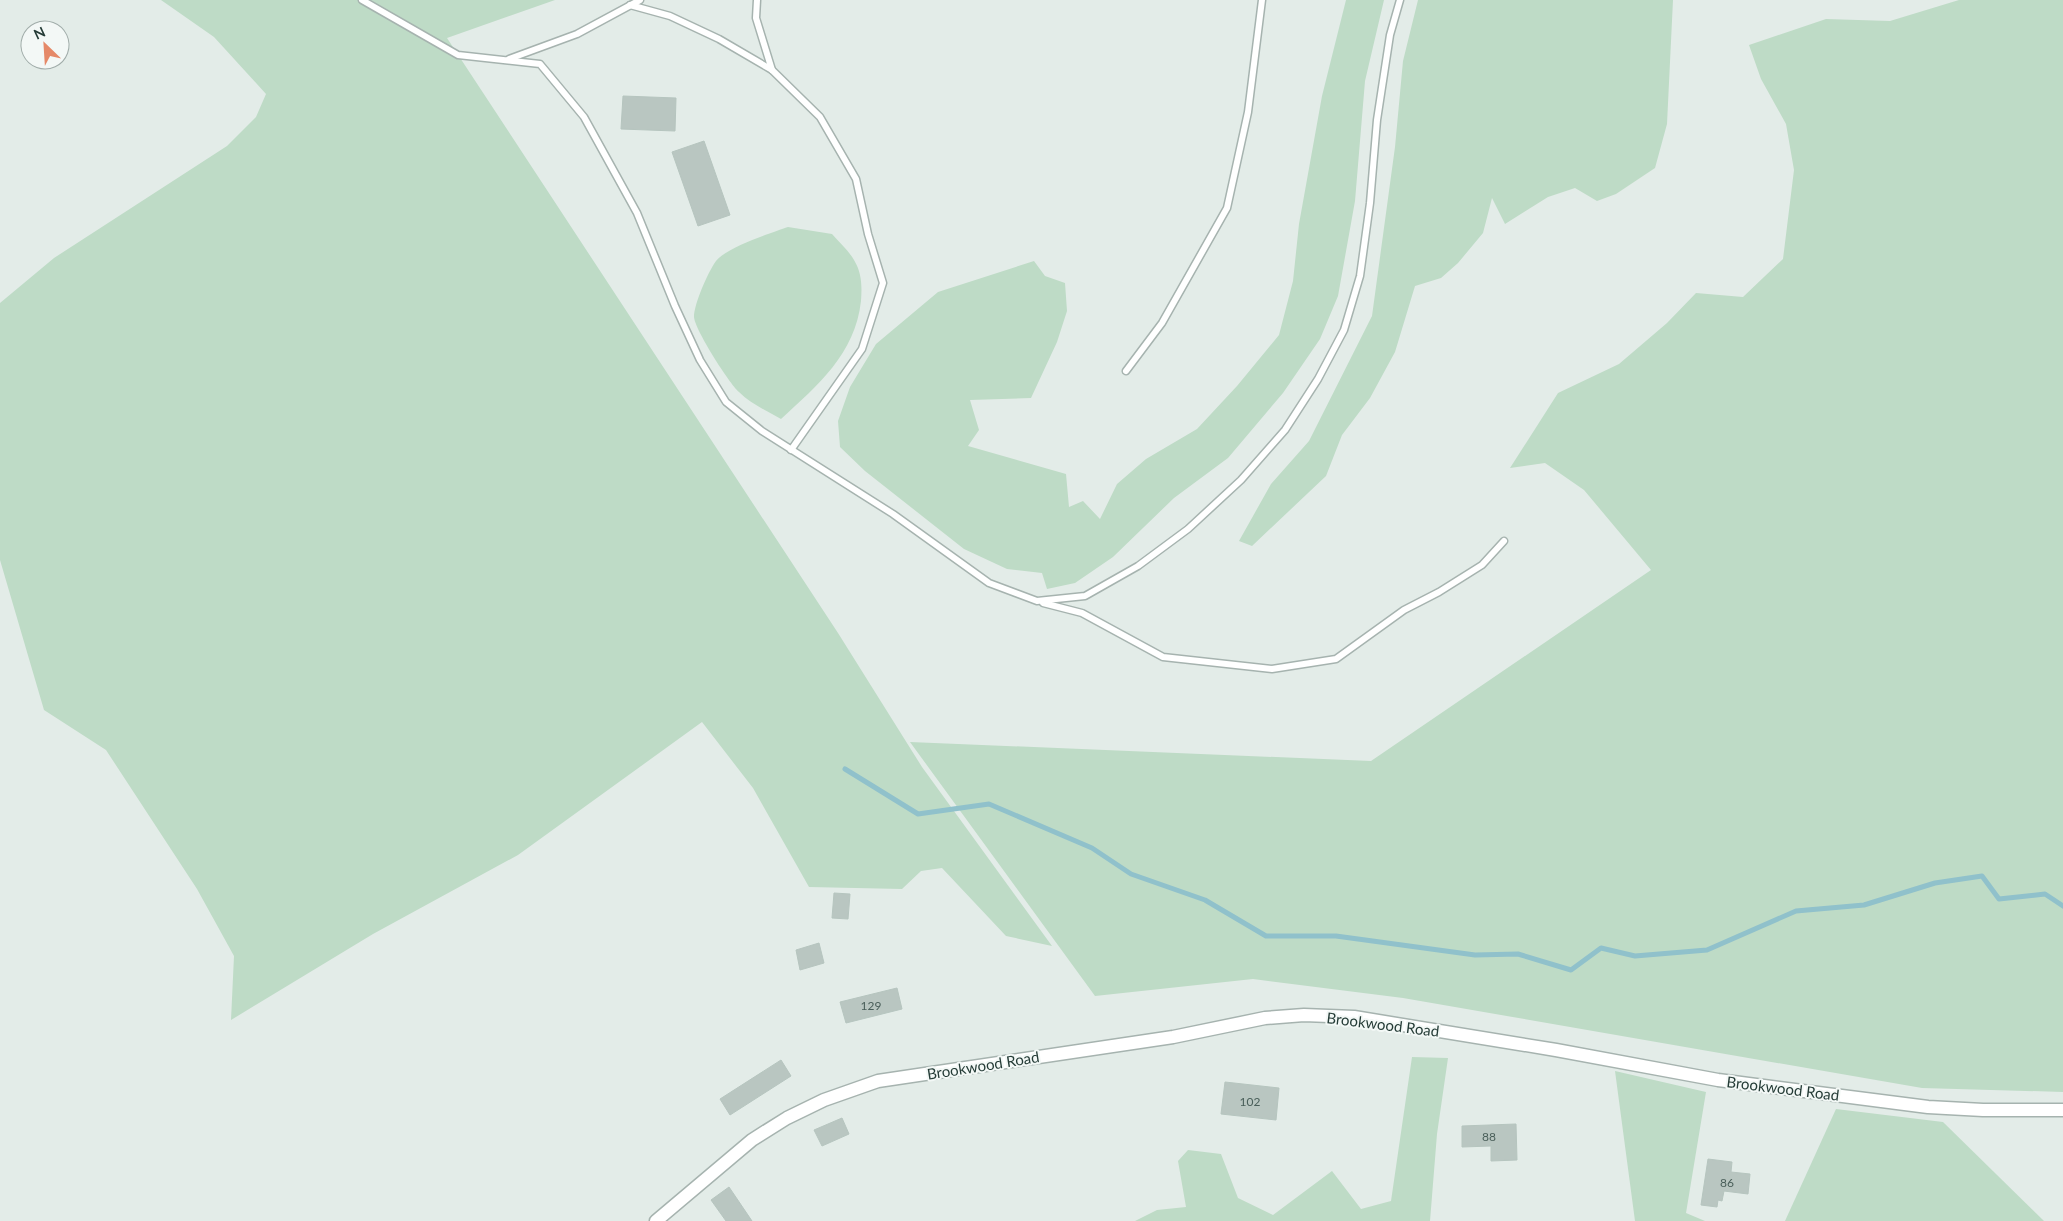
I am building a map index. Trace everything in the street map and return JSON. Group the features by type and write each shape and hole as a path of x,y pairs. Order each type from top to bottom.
{"street":[{"name":"Brookwood Road","path":"656,1221 752,1140 787,1118 824,1100 878,1081 1173,1036 1265,1018 1304,1015 1354,1017 1556,1050 1718,1080 1928,1107 1983,1110 2063,1110"}],"lane":[{"path":"362,0 458,54 540,64 584,117 637,213 675,306 700,360 726,402 762,431 893,514 989,583 1037,601 1082,613 1163,657 1272,670 1336,659 1404,610 1439,592 1482,565 1504,541"},
{"path":"507,60 577,34 640,0"},
{"path":"757,0 756,18 772,70"},
{"path":"1126,370 1162,323 1227,208 1248,112 1262,0"},
{"path":"1037,601 1085,596 1138,566 1188,529 1242,480 1285,430 1318,379 1344,330 1360,276 1370,204 1377,120 1390,35 1400,0"},
{"path":"630,5 670,16 719,39 772,70 820,116 856,179 868,234 883,282 862,349 792,450"}],"green space":[{"path":"161,0 555,0 447,38 838,633 922,767 1052,946 1006,936 942,868 921,871 902,889 809,887 753,788 702,722 518,855 373,934 231,1020 234,956 197,889 106,750 44,710 0,560 0,303 54,258 227,146 256,117 266,94 214,37"},
{"path":"1346,0 1384,0 1365,81 1355,201 1338,296 1320,339 1283,393 1228,458 1174,498 1113,557 1075,583 1047,589 1042,573 1007,569 964,549 865,471 840,447 838,421 850,387 876,344 938,292 1034,261 1045,276 1065,283 1067,311 1057,342 1031,398 970,400 979,430 968,446 1066,474 1069,507 1083,501 1100,519 1117,484 1146,459 1197,429 1237,386 1279,335 1293,281 1299,224 1322,96"},
{"path":"1418,0 1673,0 1667,124 1655,168 1616,194 1597,201 1575,188 1548,197 1505,224 1492,198 1483,233 1458,263 1441,278 1415,286 1395,352 1370,398 1342,435 1326,476 1252,546 1239,541 1271,484 1309,441 1372,316 1395,147 1403,61"},
{"path":"1959,0 2063,0 2063,1092 1922,1088 1403,998 1253,979 1095,996 910,742 1371,761 1651,570 1584,490 1545,463 1510,468 1558,393 1619,364 1667,323 1696,293 1743,297 1783,259 1794,170 1786,124 1761,79 1749,45 1826,19 1890,21"},
{"path":"788,227 832,234 857,265 861,280 861,301 857,320 843,353 821,381 781,419 759,407 734,387 706,344 694,317 696,304 702,288 716,261 739,246"},
{"path":"1412,1057 1448,1058 1437,1134 1430,1221 1135,1221 1157,1210 1186,1207 1178,1161 1188,1150 1221,1154 1238,1198 1273,1215 1332,1171 1361,1209 1391,1201"},
{"path":"1615,1071 1706,1092 1686,1213 1705,1221 1635,1221"},
{"path":"1836,1109 1943,1122 2044,1221 1785,1221"}],"building":[{"path":"623,96 676,98 675,131 621,129"},
{"path":"704,141 730,215 698,226 672,152"},
{"path":"834,893 850,894 848,919 832,918"},
{"path":"819,943 824,963 800,970 796,950"},
{"path":"897,988 902,1009 846,1023 840,1002"},
{"path":"781,1060 791,1076 730,1115 720,1099"},
{"path":"1225,1082 1279,1088 1276,1120 1221,1114"},
{"path":"842,1118 849,1134 822,1146 814,1130"},
{"path":"1516,1124 1517,1160 1491,1161 1491,1146 1462,1147 1462,1126"},
{"path":"1708,1159 1732,1162 1731,1172 1750,1174 1748,1194 1724,1191 1722,1201 1718,1200 1717,1207 1701,1205"},
{"path":"729,1187 752,1221 726,1221 711,1200"}],"waterway":[{"path":"845,769 918,814 989,804 1092,848 1131,874 1205,900 1266,936 1336,936 1475,955 1518,954 1571,970 1601,948 1635,956 1707,950 1796,911 1864,905 1935,883 1982,876 1999,899 2045,894 2063,906"}]}
